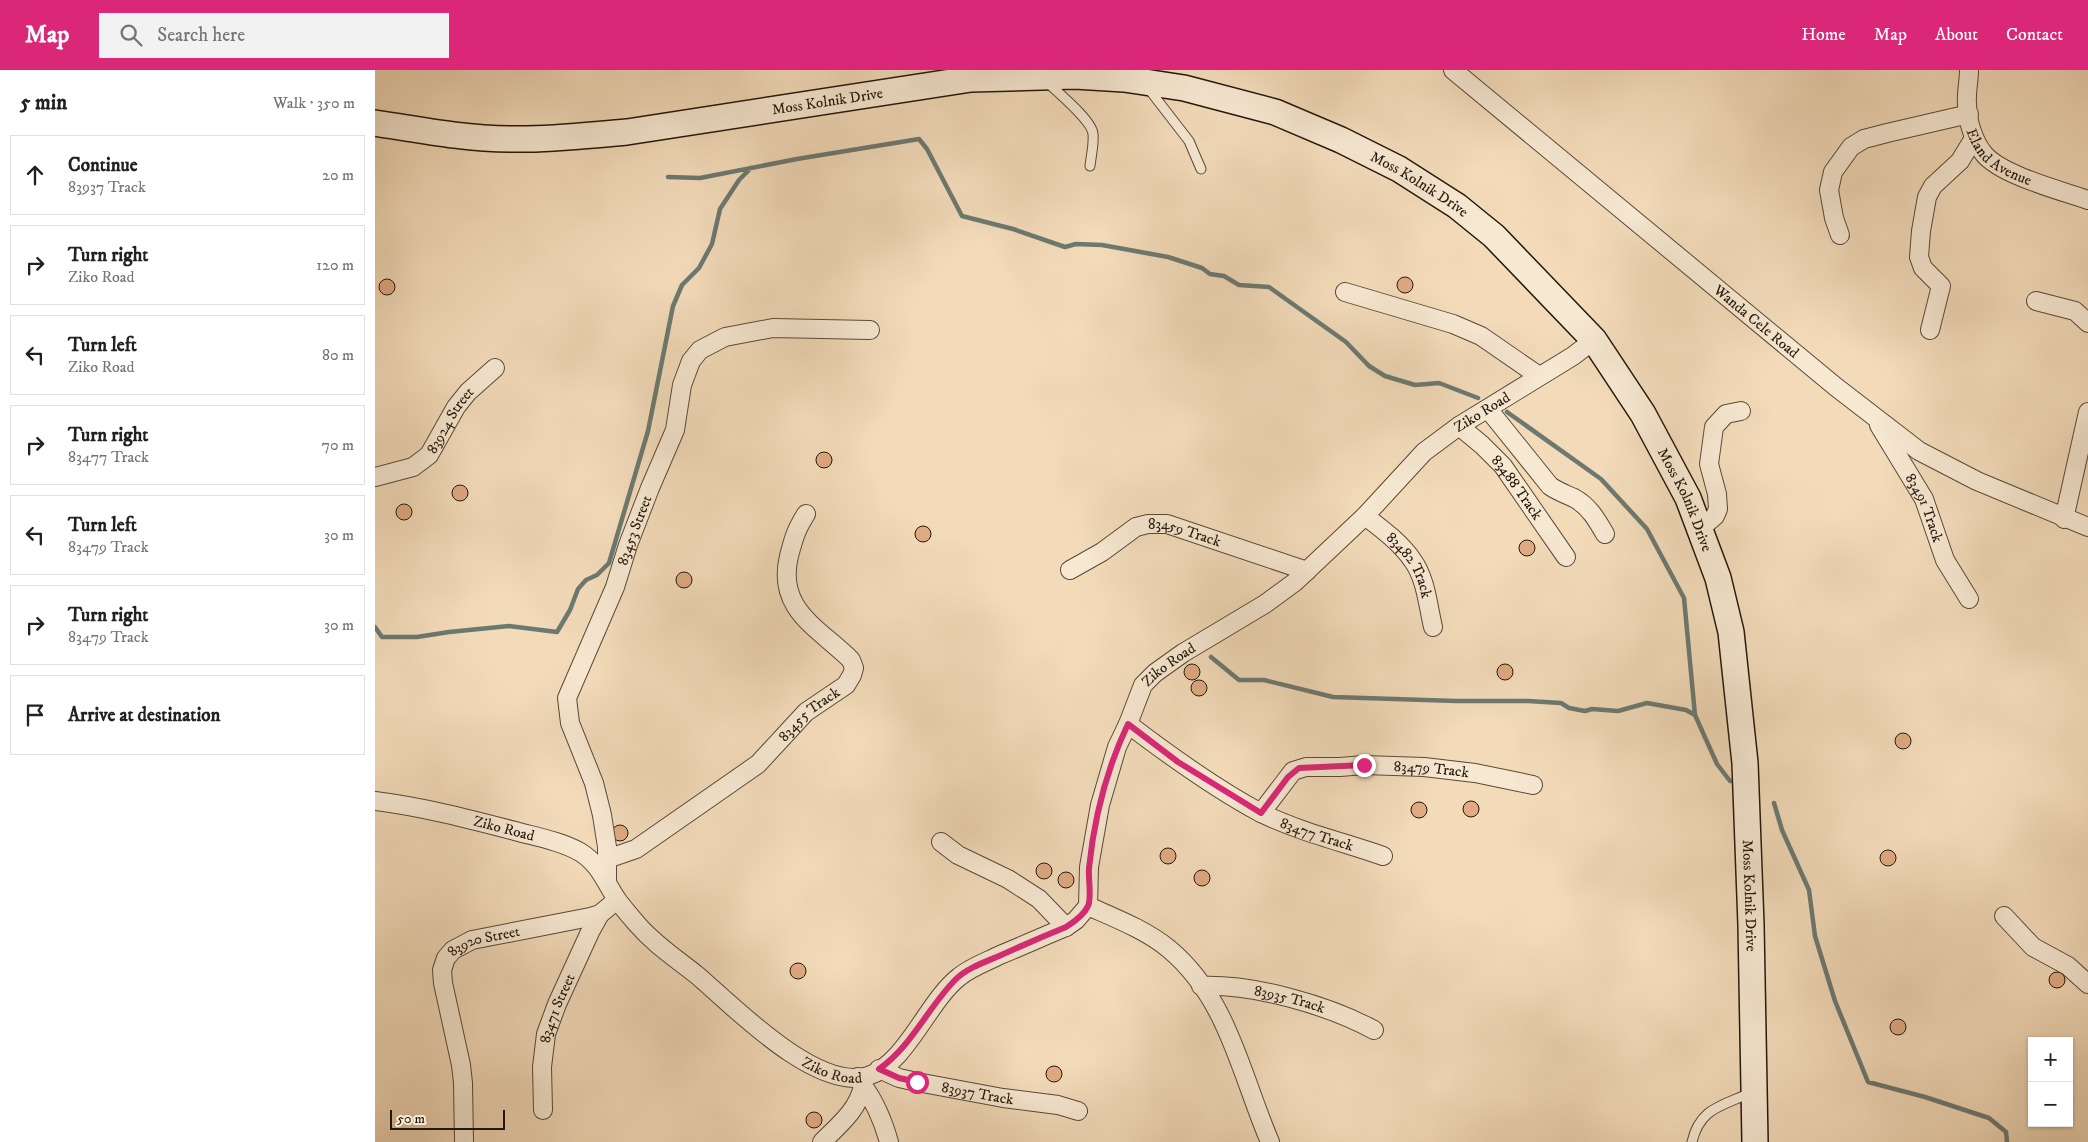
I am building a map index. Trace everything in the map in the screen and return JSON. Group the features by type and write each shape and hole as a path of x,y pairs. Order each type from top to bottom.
{"main road":[{"name":"Moss Kolnik Drive","path":"375,123 445,134 512,139 575,136 627,132 958,75 1075,76 1184,88 1275,112 1341,140 1399,169 1457,206 1494,236 1594,340 1643,414 1688,498 1717,578 1731,632 1746,782 1755,1142"}],"street":[{"name":"Wanda Cele Road","path":"1453,70 1875,418 1919,451 1977,481 2088,528"},
{"name":"Eland Avenue","path":"1969,70 1967,105 1974,138 1984,155 2013,174 2088,200"},
{"path":"1840,235 1833,218 1829,190 1833,172 1851,147 1864,139 1969,114"},
{"path":"1929,330 1941,286 1923,268 1919,257 1927,197 1933,186 1960,161 1974,138"},
{"path":"1345,292 1453,324 1481,336 1539,376"},
{"path":"2036,301 2075,311 2088,323"},
{"name":"83453 Street","path":"607,880 607,848 602,815 591,774 570,723 567,698 615,587 641,512 675,430 682,385 691,361 700,350 725,337 773,328 870,330"},
{"name":"Ziko Road","path":"375,800 411,805 559,843 579,852 592,860 607,880 617,900 638,926 661,948 696,975 760,1030 810,1065 860,1082 897,1054 914,1034 939,998 958,977 975,966 1066,927 1077,920 1088,906 1089,868 1100,805 1117,747 1143,685 1155,673 1183,653 1273,598 1295,582 1365,516 1424,452 1459,426 1573,356 1594,340"},
{"name":"83924 Street","path":"375,477 413,467 429,455 456,407 468,392 495,368"},
{"path":"1488,409 1549,486 1557,492 1576,499 1591,512 1605,534"},
{"path":"1700,529 1715,516 1718,509 1717,494 1709,464 1714,427 1726,414 1741,411"},
{"path":"2064,519 2088,412"},
{"name":"83491 Track","path":"1875,418 1924,500 1945,560 1969,599"},
{"name":"83488 Track","path":"1459,426 1503,466 1566,557"},
{"name":"83455 Track","path":"607,859 636,849 758,764 806,712 846,685 852,675 854,668 851,660 809,623 793,603 788,589 786,576 795,531 807,514"},
{"name":"83482 Track","path":"1365,516 1392,538 1414,562 1420,574 1433,627"},
{"name":"83459 Track","path":"1070,570 1102,552 1135,527 1158,523 1167,524 1307,571"},
{"name":"83477 Track","path":"1128,724 1178,762 1261,813 1303,830 1383,856"},
{"name":"83479 Track","path":"1261,813 1293,772 1306,767 1364,765 1424,767 1475,773 1533,785"},
{"path":"941,842 958,855 1008,879 1039,899 1066,927"},
{"name":"83920 Street","path":"464,1142 463,1083 443,983 442,970 446,958 453,950 472,940 600,914 617,900"},
{"path":"1088,906 1133,927 1168,948 1192,973 1217,1006 1257,1111 1271,1142"},
{"name":"83471 Street","path":"543,1110 542,1067 546,1034 557,1004 589,932 600,914"},
{"path":"2004,916 2033,946 2068,966 2088,984"},
{"name":"83935 Track","path":"1201,986 1227,986 1310,1002 1375,1030"},
{"name":"83937 Track","path":"879,1069 899,1078 926,1084 1017,1101 1058,1105 1078,1111"},
{"path":"822,1142 856,1106 861,1096 860,1082"},
{"path":"860,1082 873,1100 882,1118 889,1142"}],"lane":[{"path":"1042,77 1090,125 1093,135 1090,166"},
{"path":"1143,82 1189,142 1201,169"},
{"path":"1691,1142 1695,1128 1702,1117 1712,1110 1755,1091"}],"building":[{"path":"1405,277 1413,285 1405,293 1397,285"},
{"path":"387,279 395,287 387,295 379,287"},
{"path":"824,452 832,460 824,468 816,460"},
{"path":"460,485 468,493 460,501 452,493"},
{"path":"404,504 412,512 404,520 396,512"},
{"path":"923,526 931,534 923,542 915,534"},
{"path":"1527,540 1535,548 1527,556 1519,548"},
{"path":"684,572 692,580 684,588 676,580"},
{"path":"1192,664 1200,672 1192,680 1184,672"},
{"path":"1505,664 1513,672 1505,680 1497,672"},
{"path":"1199,680 1207,688 1199,696 1191,688"},
{"path":"1903,733 1911,741 1903,749 1895,741"},
{"path":"1471,801 1479,809 1471,817 1463,809"},
{"path":"1419,802 1427,810 1419,818 1411,810"},
{"path":"620,825 628,833 620,841 612,833"},
{"path":"1168,848 1176,856 1168,864 1160,856"},
{"path":"1888,850 1896,858 1888,866 1880,858"},
{"path":"1044,863 1052,871 1044,879 1036,871"},
{"path":"1202,870 1210,878 1202,886 1194,878"},
{"path":"1066,872 1074,880 1066,888 1058,880"},
{"path":"798,963 806,971 798,979 790,971"},
{"path":"2057,972 2065,980 2057,988 2049,980"},
{"path":"1898,1019 1906,1027 1898,1035 1890,1027"},
{"path":"1054,1066 1062,1074 1054,1082 1046,1074"},
{"path":"814,1112 822,1120 814,1128 806,1120"}],"waterway":[{"path":"668,177 700,178 797,159 919,139 927,149 962,216 1013,229 1065,247 1076,244 1102,245 1168,257 1202,268 1210,274 1224,276 1239,285 1269,287 1346,342 1369,366 1385,376 1415,385 1439,383 1478,398"},
{"path":"375,627 382,637 417,637 509,626 557,632 570,610 578,589 586,580 597,575 609,563 648,431 673,306 682,285 699,268 712,244 720,209 739,180 751,168"},
{"path":"1507,412 1601,479 1647,529 1684,598 1695,715 1717,764 1730,781"},
{"path":"1211,657 1239,680 1264,680 1333,697 1528,701 1561,703 1569,708 1585,711 1592,709 1618,711 1647,703 1686,710 1695,715"},
{"path":"1774,803 1782,830 1809,890 1815,936 1835,1001 1868,1082 1925,1097 1989,1118 2006,1132 2007,1142"}],"route":[{"path":"917,1082 899,1078 879,1069 897,1054 914,1034 939,998 958,977 975,966 1066,927 1077,920 1088,906 1089,868 1100,805 1117,747 1128,724 1178,762 1261,813 1288,777 1299,768 1364,765"}]}
